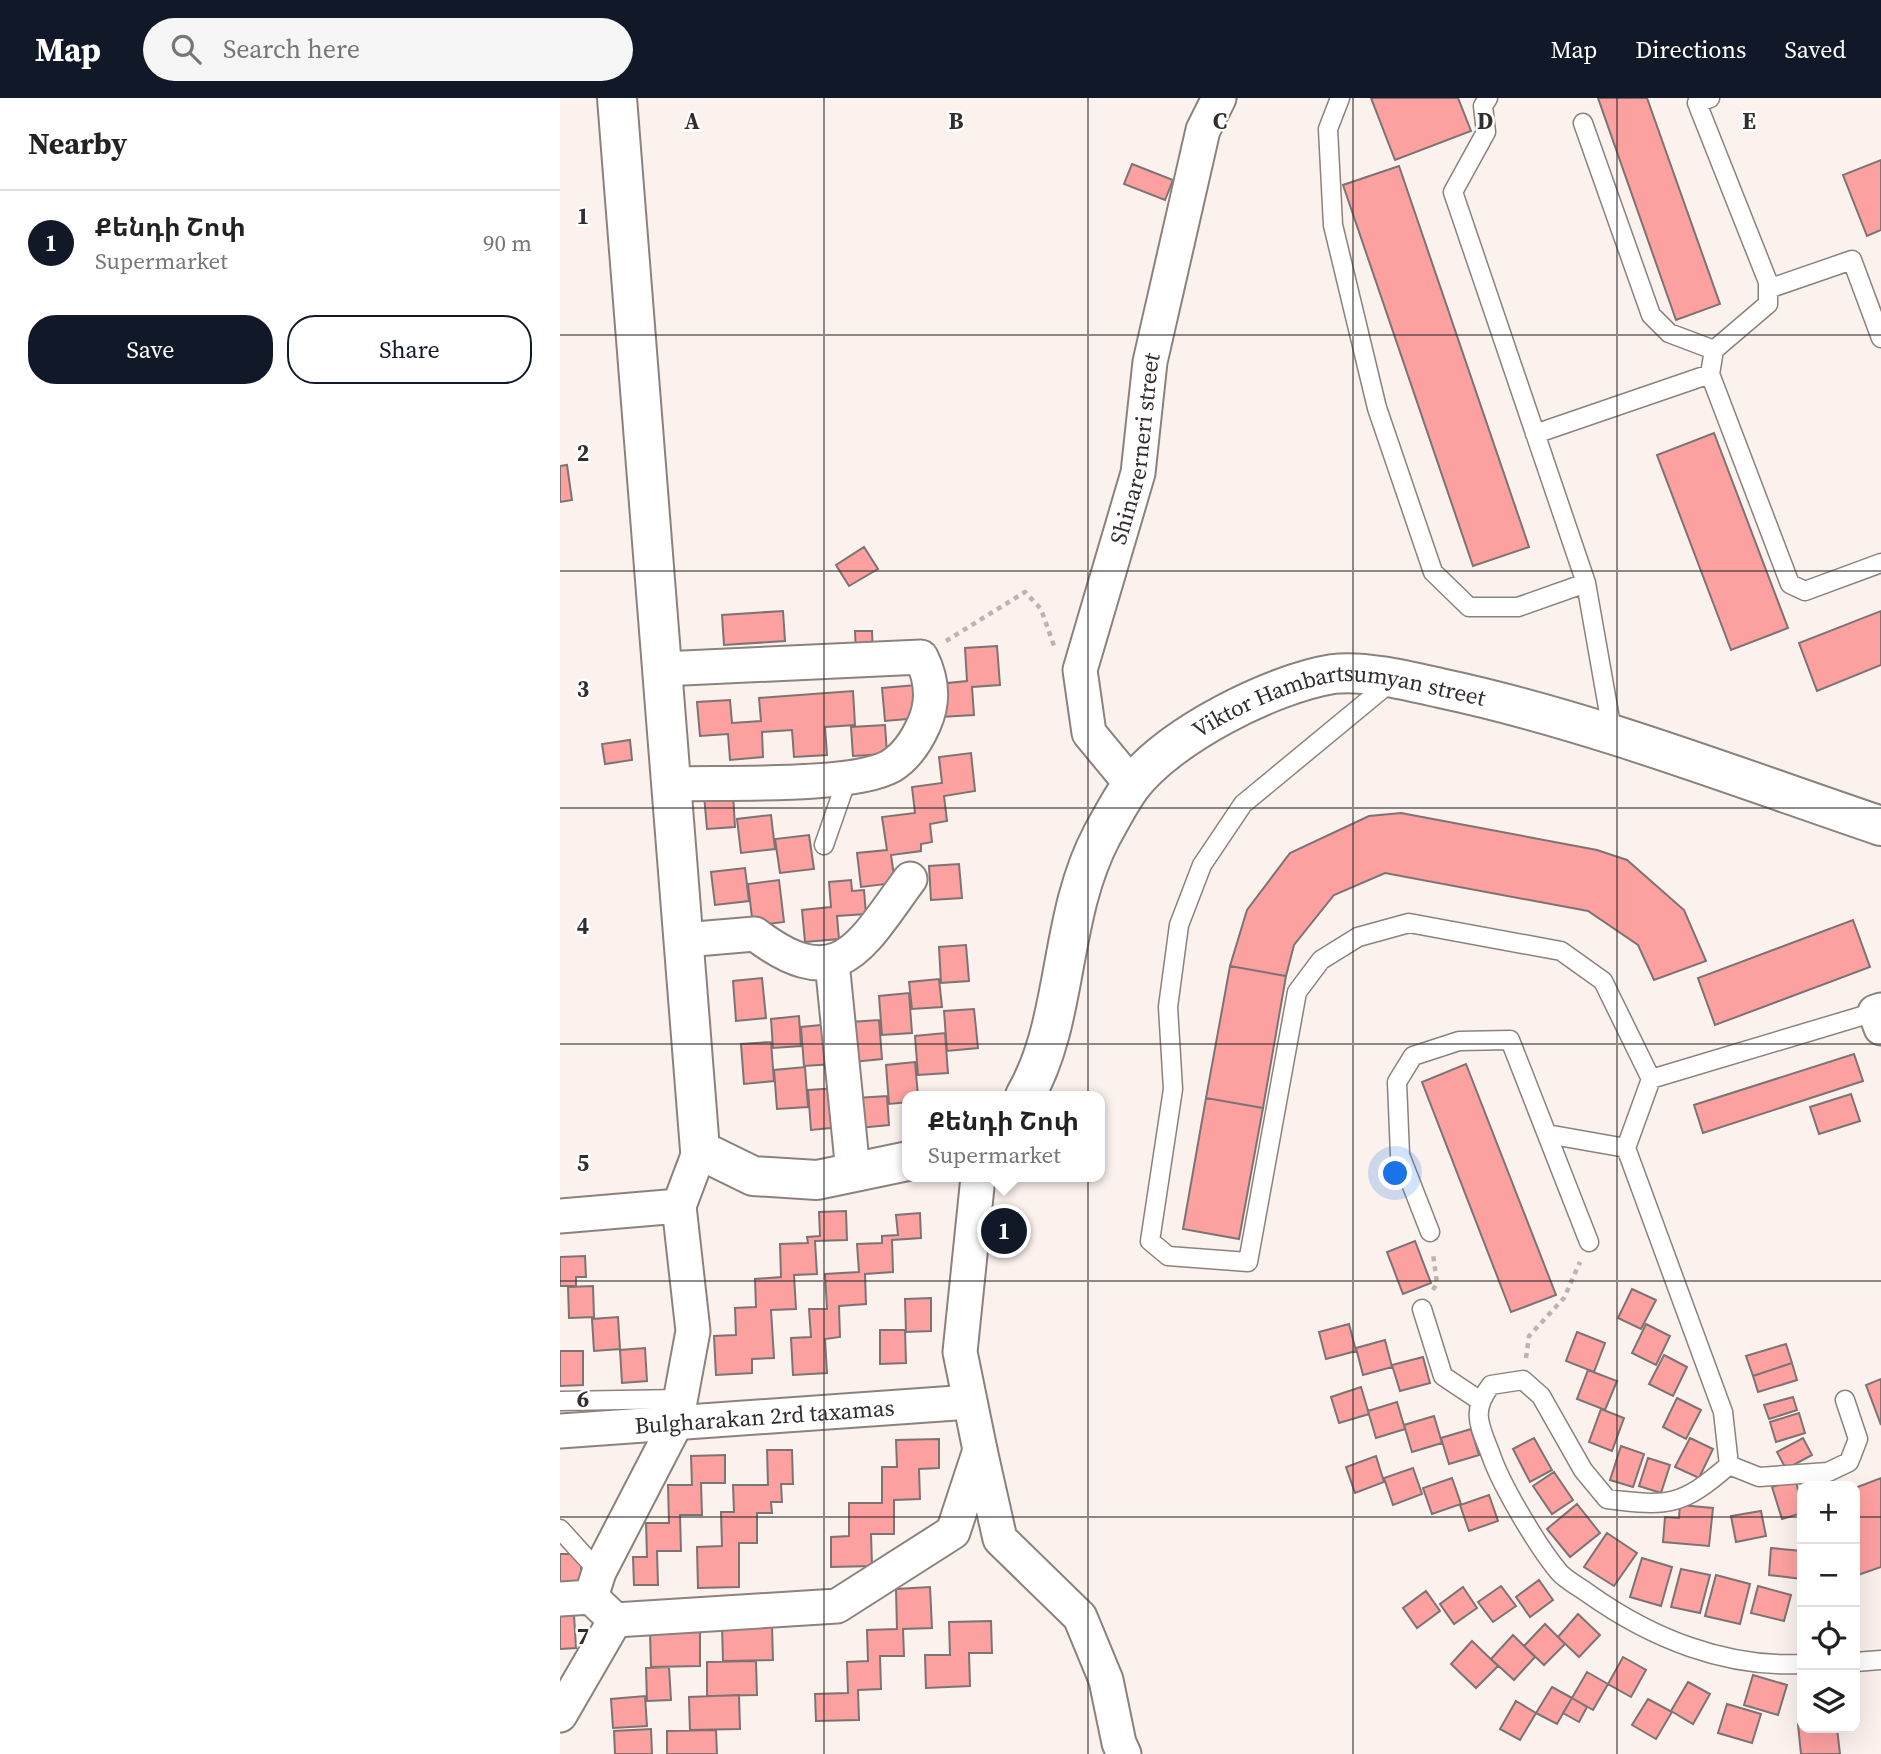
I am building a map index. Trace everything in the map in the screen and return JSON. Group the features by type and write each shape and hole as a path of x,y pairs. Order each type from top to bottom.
{"street":[{"path":"617,98 700,1150 679,1206 693,1331 678,1411 583,1590 615,1620 837,1606 953,1532 980,1450"},
{"name":"Shinarerneri street","path":"1132,785 1089,733 1080,670 1138,472 1150,362 1203,130 1219,98"},
{"path":"662,669 921,657 927,670 932,707 915,744 891,766 847,779 671,784"},
{"name":"Viktor Hambartsumyan street","path":"1028,1091 1042,1068 1081,880 1132,785 1163,756 1201,729 1266,692 1335,674 1395,678 1505,702 1881,827"},
{"path":"684,940 755,934 779,952 798,960 832,962 872,934 910,879"},
{"path":"832,962 853,1172"},
{"path":"700,1150 753,1176 817,1180 902,1162"},
{"path":"977,1182 960,1352 1000,1539 1080,1616 1106,1680 1119,1743 1124,1754"},
{"path":"560,1216 679,1206"},
{"name":"Bulgharakan 2rd taxamas","path":"560,1431 678,1411 970,1402"},
{"path":"560,1715 615,1620"}],"lane":[{"path":"1340,98 1328,129 1333,225 1377,408 1433,572 1469,607 1518,607 1586,583"},
{"path":"1488,98 1483,106 1486,132 1453,192 1586,583 1612,736"},
{"path":"1710,98 1697,103 1768,282 1768,304 1714,350 1710,374 1790,584 1805,591 1881,563"},
{"path":"1583,122 1651,315 1669,333 1714,350"},
{"path":"1768,289 1852,260 1881,338"},
{"path":"1535,434 1710,374"},
{"path":"1395,678 1243,804 1202,865 1179,925 1168,1007 1173,1088 1150,1241 1168,1256 1248,1262 1297,992 1321,960 1358,937 1409,923 1561,951 1603,981 1651,1079 1626,1148 1723,1412 1730,1465"},
{"path":"824,845 847,779"},
{"path":"1651,1079 1879,1017"},
{"path":"1430,1232 1400,1155 1397,1082 1413,1056 1459,1041 1510,1040 1588,1242"},
{"path":"1547,1134 1626,1148"},
{"path":"1422,1309 1443,1376 1479,1400"},
{"path":"1730,1465 1698,1492 1656,1505 1607,1499 1583,1470 1541,1396 1523,1380 1491,1385 1479,1400 1478,1417 1500,1480 1560,1573 1617,1614 1693,1651 1783,1665 1797,1664"},
{"path":"1730,1465 1759,1477 1828,1472 1849,1462 1858,1439 1845,1400"},
{"path":"560,1401 678,1411"},
{"path":"560,1529 583,1590"},
{"path":"1860,1662 1881,1660"}],"path":[{"path":"921,657 1025,592 1041,609 1060,665 1080,670"},
{"path":"1422,1309 1437,1283 1430,1232"},
{"path":"1523,1380 1529,1336 1564,1298 1588,1242"}],"building":[{"path":"1371,98 1458,98 1471,131 1395,160"},
{"path":"1598,98 1647,98 1720,304 1676,320"},
{"path":"1881,160 1881,230 1867,236 1843,175"},
{"path":"1132,164 1173,180 1165,200 1124,184"},
{"path":"1399,166 1529,547 1473,566 1343,185"},
{"path":"1714,433 1788,628 1731,650 1657,455"},
{"path":"567,465 572,500 560,502 560,466"},
{"path":"864,547 878,569 849,586 836,565"},
{"path":"783,611 785,641 724,645 722,615"},
{"path":"1881,611 1881,665 1817,691 1799,643"},
{"path":"855,631 872,631 873,655 856,655"},
{"path":"997,646 1000,685 972,687 974,715 940,717 938,684 967,681 965,648"},
{"path":"916,685 919,718 885,721 882,688"},
{"path":"853,691 855,725 825,727 827,755 794,757 792,730 762,732 763,757 730,760 728,734 700,736 697,702 730,700 732,723 761,721 759,698"},
{"path":"885,725 887,754 853,756 851,727"},
{"path":"630,740 632,760 605,764 602,744"},
{"path":"971,753 975,791 944,796 947,821 930,824 932,842 921,844 921,851 891,855 895,883 861,887 857,853 887,850 882,817 915,813 912,787 942,783 939,757"},
{"path":"733,793 735,827 707,829 704,795"},
{"path":"1401,813 1597,850 1627,860 1684,910 1706,961 1654,980 1638,945 1588,911 1385,873 1334,895 1294,945 1286,976 1230,966 1247,910 1290,853 1369,816"},
{"path":"771,815 775,849 741,853 737,819"},
{"path":"809,835 814,869 780,873 775,839"},
{"path":"959,864 962,898 931,900 929,866"},
{"path":"745,868 749,901 715,905 711,872"},
{"path":"779,880 784,922 753,926 748,884"},
{"path":"851,880 852,891 864,890 866,914 837,916 839,939 805,942 802,910 831,907 829,882"},
{"path":"1853,920 1870,967 1715,1025 1698,978"},
{"path":"966,945 969,981 941,983 939,947"},
{"path":"1230,966 1286,976 1263,1108 1206,1098"},
{"path":"762,978 766,1018 736,1021 733,981"},
{"path":"939,979 942,1007 912,1009 909,982"},
{"path":"909,993 912,1033 882,1035 879,996"},
{"path":"974,1009 978,1048 947,1051 944,1011"},
{"path":"799,1016 801,1046 773,1048 771,1019"},
{"path":"879,1020 882,1059 853,1062 850,1022"},
{"path":"831,1024 834,1064 804,1066 801,1027"},
{"path":"945,1033 948,1073 918,1075 915,1036"},
{"path":"771,1042 774,1081 744,1084 741,1044"},
{"path":"1854,1054 1863,1081 1703,1133 1694,1105"},
{"path":"915,1062 918,1091 902,1091 902,1103 889,1104 886,1065"},
{"path":"1466,1064 1556,1295 1511,1312 1422,1082"},
{"path":"805,1067 808,1107 777,1109 774,1070"},
{"path":"838,1088 841,1127 811,1130 808,1090"},
{"path":"1851,1094 1860,1121 1819,1134 1810,1107"},
{"path":"887,1096 889,1125 859,1128 856,1098"},
{"path":"1206,1098 1263,1108 1239,1239 1183,1229"},
{"path":"1005,1208 1023,1218 1003,1254 985,1244"},
{"path":"846,1211 847,1240 815,1241 817,1274 794,1275 796,1309 771,1310 774,1358 752,1359 752,1373 716,1375 714,1336 736,1335 735,1308 756,1307 755,1279 781,1277 780,1244 808,1243 807,1237 820,1236 819,1212"},
{"path":"920,1213 921,1238 892,1240 893,1272 865,1274 866,1304 839,1306 840,1337 825,1339 827,1373 793,1375 791,1338 811,1337 809,1309 827,1309 825,1274 859,1272 857,1244 882,1243 882,1236 898,1235 896,1215"},
{"path":"1415,1241 1431,1283 1403,1294 1387,1252"},
{"path":"585,1256 586,1277 576,1277 576,1286 560,1286 560,1257"},
{"path":"593,1286 594,1317 569,1318 568,1287"},
{"path":"1632,1289 1656,1300 1641,1329 1618,1318"},
{"path":"931,1298 931,1331 906,1332 905,1299"},
{"path":"618,1317 620,1349 594,1351 592,1319"},
{"path":"1349,1324 1356,1351 1326,1359 1319,1332"},
{"path":"1646,1324 1670,1336 1656,1365 1632,1353"},
{"path":"880,1330 905,1330 906,1363 880,1364"},
{"path":"1577,1332 1605,1343 1594,1372 1566,1361"},
{"path":"1385,1340 1392,1367 1363,1375 1356,1348"},
{"path":"1786,1344 1792,1363 1753,1376 1746,1356"},
{"path":"645,1348 647,1381 622,1383 620,1350"},
{"path":"560,1351 583,1351 583,1385 560,1386"},
{"path":"1664,1355 1687,1367 1673,1396 1649,1384"},
{"path":"1423,1357 1430,1383 1400,1391 1392,1365"},
{"path":"1792,1363 1797,1380 1758,1392 1753,1376"},
{"path":"1588,1370 1617,1381 1605,1410 1577,1399"},
{"path":"1881,1379 1881,1425 1866,1385"},
{"path":"1361,1387 1369,1414 1339,1423 1331,1397"},
{"path":"1793,1397 1797,1410 1769,1419 1764,1405"},
{"path":"1677,1398 1701,1410 1686,1439 1663,1427"},
{"path":"1397,1402 1405,1429 1376,1438 1368,1411"},
{"path":"1601,1409 1624,1418 1612,1451 1589,1442"},
{"path":"1799,1413 1805,1433 1776,1442 1770,1422"},
{"path":"1434,1416 1442,1443 1412,1452 1404,1425"},
{"path":"1471,1429 1479,1455 1449,1464 1441,1438"},
{"path":"1534,1438 1552,1470 1530,1482 1513,1449"},
{"path":"1690,1438 1713,1449 1699,1478 1675,1467"},
{"path":"1803,1438 1812,1455 1786,1469 1777,1452"},
{"path":"939,1439 939,1468 919,1469 920,1499 894,1500 894,1534 871,1534 872,1566 831,1567 831,1537 849,1536 849,1503 882,1503 882,1467 897,1467 896,1440"},
{"path":"1621,1446 1644,1454 1633,1487 1610,1480"},
{"path":"767,1450 792,1450 793,1484 781,1484 782,1502 771,1502 772,1513 757,1513 757,1543 739,1543 739,1587 698,1588 697,1547 722,1546 721,1512 734,1512 733,1485 768,1485"},
{"path":"725,1455 725,1483 701,1483 702,1515 680,1515 681,1551 657,1551 658,1585 634,1585 633,1557 647,1557 646,1523 669,1523 668,1485 692,1485 691,1456"},
{"path":"1376,1456 1384,1482 1355,1493 1346,1467"},
{"path":"1648,1458 1670,1465 1661,1493 1639,1486"},
{"path":"1413,1468 1422,1494 1393,1505 1384,1478"},
{"path":"1554,1472 1573,1500 1552,1514 1533,1486"},
{"path":"1452,1478 1461,1504 1432,1514 1423,1488"},
{"path":"1881,1478 1881,1567 1860,1574 1860,1544 1860,1486"},
{"path":"1796,1480 1797,1514 1782,1519 1772,1487"},
{"path":"1489,1495 1498,1521 1469,1531 1460,1505"},
{"path":"1577,1504 1600,1533 1570,1557 1547,1529"},
{"path":"1680,1505 1713,1508 1709,1546 1663,1542 1665,1517 1679,1518"},
{"path":"1761,1511 1766,1536 1736,1542 1731,1516"},
{"path":"1607,1533 1637,1553 1614,1586 1584,1567"},
{"path":"1771,1548 1797,1551 1797,1578 1769,1575"},
{"path":"560,1554 581,1554 581,1588 560,1588"},
{"path":"1642,1558 1672,1567 1661,1606 1630,1597"},
{"path":"1681,1569 1710,1575 1700,1613 1671,1607"},
{"path":"1716,1575 1750,1584 1740,1624 1705,1616"},
{"path":"1539,1580 1553,1600 1530,1617 1516,1597"},
{"path":"1501,1586 1516,1606 1493,1622 1478,1602"},
{"path":"1758,1586 1791,1595 1784,1621 1751,1613"},
{"path":"930,1587 932,1628 903,1629 904,1656 880,1656 881,1689 858,1690 859,1720 816,1721 815,1694 848,1693 847,1662 868,1661 867,1630 897,1629 896,1589"},
{"path":"1463,1587 1477,1608 1454,1624 1440,1604"},
{"path":"1426,1591 1440,1611 1417,1628 1403,1608"},
{"path":"1578,1614 1600,1635 1579,1657 1558,1637"},
{"path":"574,1615 576,1648 560,1649 560,1616"},
{"path":"991,1621 992,1653 969,1653 970,1686 926,1688 925,1655 950,1655 949,1622"},
{"path":"1545,1624 1565,1644 1544,1665 1524,1646"},
{"path":"772,1626 773,1660 723,1661 722,1627"},
{"path":"700,1632 700,1666 651,1667 650,1633"},
{"path":"1513,1635 1535,1657 1514,1680 1491,1659"},
{"path":"1472,1641 1498,1666 1476,1688 1451,1664"},
{"path":"1623,1657 1646,1670 1631,1697 1608,1684"},
{"path":"756,1661 757,1695 707,1696 707,1662"},
{"path":"669,1667 671,1700 647,1701 646,1668"},
{"path":"1587,1672 1608,1684 1593,1710 1572,1698"},
{"path":"1753,1675 1787,1685 1778,1715 1744,1705"},
{"path":"1688,1682 1710,1694 1693,1724 1671,1711"},
{"path":"1552,1687 1572,1698 1557,1724 1536,1713"},
{"path":"739,1695 740,1729 690,1730 689,1697"},
{"path":"645,1696 647,1726 613,1728 611,1699"},
{"path":"1572,1698 1587,1707 1579,1722 1563,1713"},
{"path":"1648,1699 1672,1712 1656,1739 1632,1725"},
{"path":"1516,1701 1536,1713 1520,1740 1500,1729"},
{"path":"1727,1704 1761,1714 1752,1743 1718,1733"},
{"path":"651,1729 652,1754 615,1754 614,1731"},
{"path":"716,1730 717,1754 667,1754 667,1731"},
{"path":"1799,1733 1838,1733 1840,1754 1801,1754"}],"place":[{"name":"Քենդի Շոփ","path":"1004,1231"}]}
